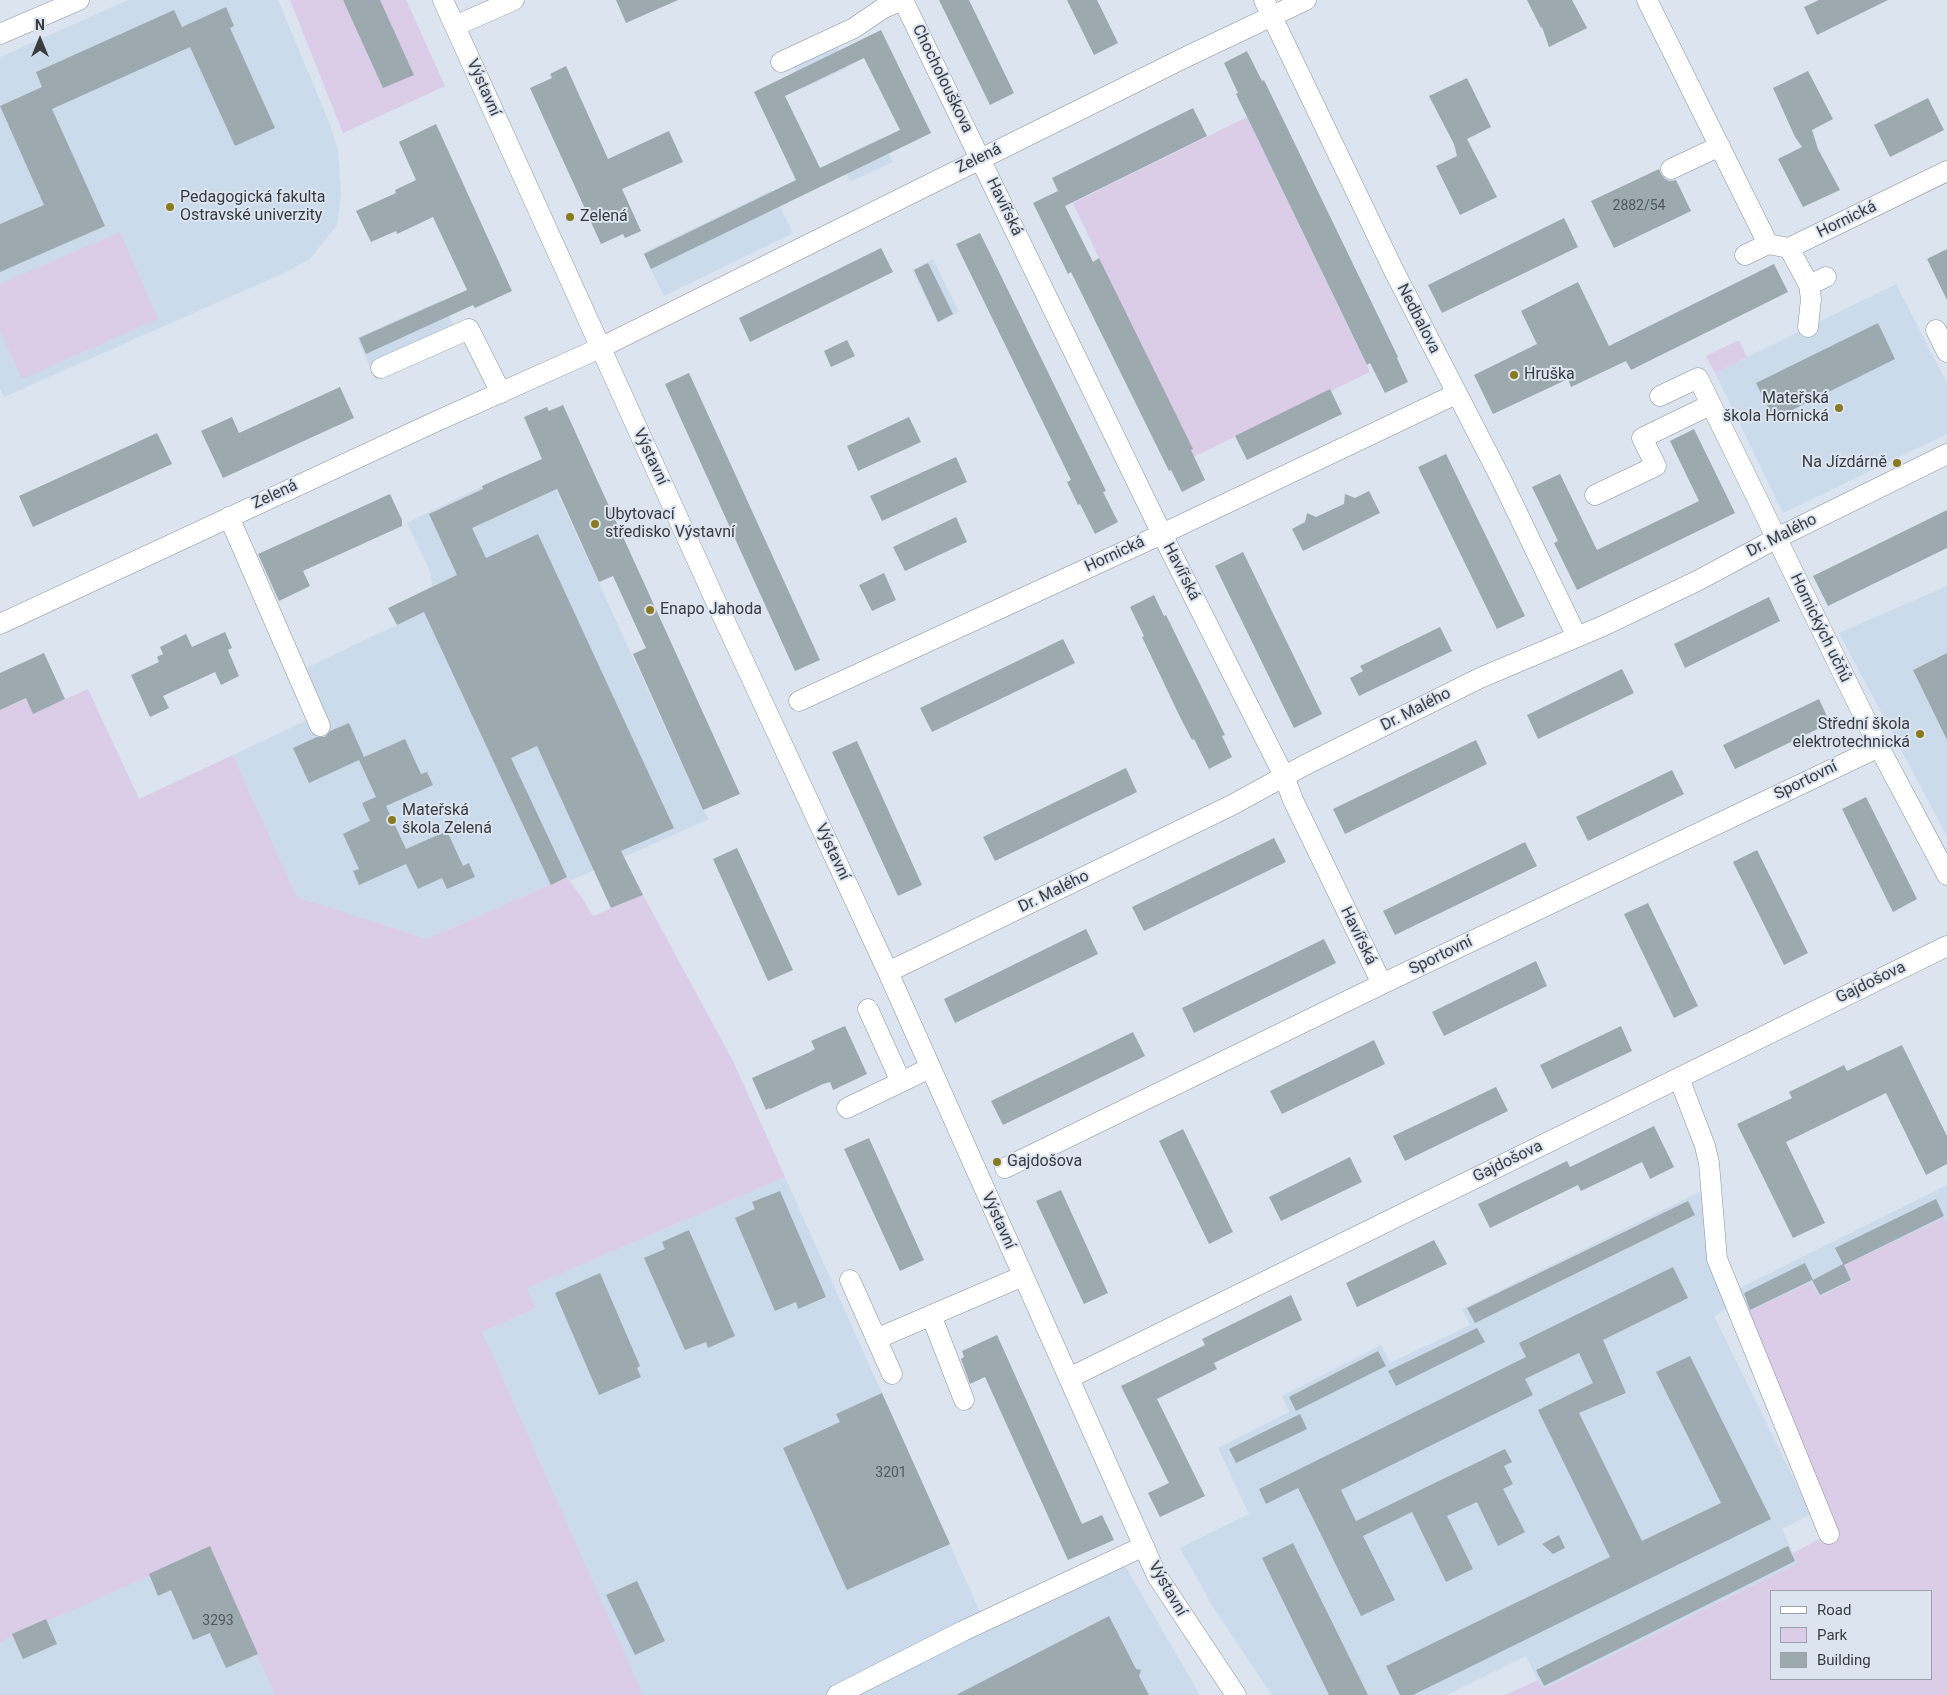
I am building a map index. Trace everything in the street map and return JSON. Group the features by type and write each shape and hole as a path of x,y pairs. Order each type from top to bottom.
{"street":[{"path":"0,34 79,0"},
{"name":"Výstavní","path":"443,0 600,348 888,972 1157,1576 1236,1695"},
{"path":"455,26 514,0"},
{"path":"782,62 854,28 882,9 902,0"},
{"name":"Chocholouškova","path":"902,0 981,158"},
{"name":"Zelená","path":"0,624 229,517 600,348 1186,57 1268,9 1306,0"},
{"path":"1646,0 1768,244"},
{"name":"Nedbalova","path":"1268,9 1394,271 1501,479 1577,637"},
{"path":"1671,169 1720,146"},
{"name":"Havířská","path":"981,158 1162,534 1284,776 1293,800 1382,984"},
{"name":"Hornická","path":"1789,248 1947,171"},
{"path":"1745,255 1768,244 1789,248 1817,281 1811,299 1808,327"},
{"path":"381,368 469,329 501,393"},
{"path":"1936,330 1947,352"},
{"name":"Hornických učňů","path":"1660,396 1698,378 1878,746 1947,875"},
{"name":"Hornická","path":"799,701 1162,534 1456,394"},
{"path":"1595,495 1656,466 1642,438 1710,405"},
{"name":"Dr. Malého","path":"888,972 1232,805 1284,776 1480,678 1577,637 1699,580 1777,538 1947,454"},
{"path":"229,517 320,726"},
{"name":"Sportovní","path":"1005,1168 1382,984 1878,746"},
{"name":"Gajdošova","path":"1069,1378 1947,946"},
{"path":"868,1009 901,1082"},
{"path":"847,1108 930,1068"},
{"path":"1679,1078 1705,1146 1709,1163 1716,1258 1829,1534"},
{"path":"876,1339 1023,1276"},
{"path":"850,1280 892,1374"},
{"path":"931,1315 964,1400"},
{"path":"837,1695 963,1631 1144,1546"}],"shaded area":[{"name":"Pedagogická fakulta Ostravské univerzity","path":"128,0 278,0 329,122 338,150 341,194 337,225 310,259 284,273 4,397 0,389 0,57"},
{"path":"836,43 847,68 804,88 793,64"},
{"path":"881,138 893,162 850,182 839,158"},
{"path":"772,190 793,233 664,296 643,253"},
{"path":"933,259 959,312 938,323 912,270"},
{"name":"Mateřská škola Hornická","path":"1896,284 1947,383 1947,434 1783,513 1715,373"},
{"path":"442,300 461,342 376,380 357,338"},
{"path":"481,487 495,517 556,490 703,810 709,819 570,881 567,877 427,939 297,897 233,755 307,720 287,677 424,612 416,594 432,586 430,571 407,523"},
{"name":"Střední škola elektrotechnická","path":"1947,586 1947,836 1839,633"},
{"path":"785,1177 980,1612 1117,1552 1200,1695 0,1695 0,1546 536,1308 526,1288"},
{"path":"1947,1185 1947,1225 1944,1218 1846,1265 1853,1280 1818,1297 1811,1282 1742,1315 1732,1292"},
{"path":"1701,1191 1707,1250 1730,1307 1714,1316 1811,1514 1782,1529 1798,1563 1542,1689 1526,1656 1447,1695 1272,1695 1213,1607 1180,1548 1249,1514 1218,1448 1289,1412 1282,1396 1381,1345 1390,1363 1470,1325 1462,1309"}],"green space":[{"path":"290,0 406,0 445,86 343,133"},
{"path":"1247,117 1370,372 1193,457 1073,203"},
{"path":"120,232 158,319 22,379 0,330 0,284"},
{"path":"1739,340 1747,357 1715,373 1706,356"},
{"path":"88,689 139,799 233,755 297,897 427,939 567,877 593,916 643,895 733,1061 785,1177 527,1288 536,1308 482,1332 643,1695 275,1695 210,1549 0,1642 0,710 26,698 34,713"},
{"path":"1944,1218 1947,1225 1947,1695 1505,1695 1538,1680 1543,1689 1798,1563 1793,1553 1829,1534 1747,1312 1811,1282 1819,1297 1853,1280 1845,1265"}],"building":[{"path":"343,0 380,0 414,75 383,88"},
{"path":"616,0 678,0 626,23"},
{"path":"939,0 969,0 1014,93 990,105"},
{"path":"1067,0 1097,0 1118,43 1094,55"},
{"path":"1527,0 1572,0 1587,28 1549,47 1542,27"},
{"path":"1819,0 1888,0 1817,35 1804,7"},
{"path":"226,7 234,26 230,28 275,128 235,146 190,47 52,109 105,226 0,272 0,224 44,205 0,106 42,87 36,72 174,10 182,27"},
{"path":"881,30 931,133 651,269 644,254 796,180 754,92","holes":["864,58 900,130 820,168 785,96"]},
{"path":"1247,51 1262,81 1264,80 1398,357 1408,382 1385,393 1370,363 1367,365 1236,94 1238,93 1224,63"},
{"path":"566,66 608,159 669,131 683,162 622,189 641,231 625,238 623,234 601,244 530,88 552,78 550,74"},
{"path":"1808,71 1833,119 1812,130 1818,149 1840,190 1803,207 1778,159 1802,147 1795,137 1773,88"},
{"path":"1467,78 1491,127 1467,139 1497,197 1460,215 1436,166 1457,156 1454,144 1429,96"},
{"path":"1928,98 1944,130 1890,157 1874,125"},
{"path":"1193,108 1207,136 1065,206 1093,262 1099,258 1193,449 1191,450 1205,480 1182,492 1171,470 1169,471 1071,272 1068,274 1033,203 1058,191 1052,178"},
{"path":"436,124 512,291 475,308 473,305 366,354 359,338 467,290 433,217 397,234 396,231 371,242 356,211 396,193 395,190 416,180 399,142"},
{"path":"1659,169 1665,179 1670,181 1676,180 1691,211 1614,248 1591,201"},
{"path":"1564,218 1578,247 1442,313 1428,285"},
{"path":"980,233 1106,491 1103,492 1118,522 1095,534 1080,504 1078,505 1067,482 1071,480 956,244"},
{"path":"881,248 893,272 750,342 739,318"},
{"path":"1947,249 1947,300 1927,259"},
{"path":"928,263 953,314 938,322 914,270"},
{"path":"1774,264 1788,292 1631,370 1626,361 1571,387 1568,379 1493,414 1474,375 1537,344 1521,311 1578,282 1609,346"},
{"path":"1878,323 1895,359 1774,419 1756,383"},
{"path":"847,340 855,356 831,367 824,351"},
{"path":"689,373 820,660 795,671 665,384"},
{"path":"340,387 354,418 223,478 201,431 232,417 239,433"},
{"path":"1330,389 1342,414 1247,460 1235,436"},
{"path":"563,405 740,794 703,810 633,654 646,648 613,576 599,582 557,489 472,528 486,558 538,534 674,828 621,851 643,895 611,908 537,746 511,758 567,877 551,885 424,612 397,625 388,608 457,575 429,514 483,489 482,486 542,459 524,417 547,407 549,411"},
{"path":"909,417 921,442 858,471 847,446"},
{"path":"1694,429 1735,513 1577,590 1554,543 1558,541 1532,487 1560,474 1597,550 1699,501 1670,441"},
{"path":"157,433 172,464 33,527 19,496"},
{"path":"1446,454 1525,616 1497,629 1418,467"},
{"path":"956,457 967,482 882,521 870,496"},
{"path":"1369,491 1380,513 1303,551 1292,529 1305,522 1307,513 1316,517 1344,504 1345,494 1355,498"},
{"path":"390,494 402,520 402,526 303,571 310,586 279,601 258,554"},
{"path":"1947,510 1947,548 1828,606 1813,576"},
{"path":"956,517 967,542 905,571 893,547"},
{"path":"1243,552 1322,714 1294,728 1215,566"},
{"path":"884,573 896,600 872,611 859,585"},
{"path":"1154,595 1164,616 1166,615 1225,735 1222,736 1232,757 1209,769 1194,739 1192,740 1180,717 1130,607"},
{"path":"1769,597 1780,621 1685,668 1674,644"},
{"path":"1440,627 1452,651 1359,696 1350,678 1363,671 1360,666"},
{"path":"225,632 232,648 228,650 239,676 221,685 215,672 163,696 169,708 150,717 131,675 159,662 157,657 163,654 160,647 186,634 192,647"},
{"path":"1063,639 1075,663 932,732 920,708"},
{"path":"44,653 65,699 33,714 26,698 0,710 0,673"},
{"path":"1947,653 1947,740 1913,670"},
{"path":"1622,669 1634,693 1538,739 1527,715"},
{"path":"1819,699 1830,723 1735,769 1723,745"},
{"path":"349,723 364,757 405,739 421,774 427,772 433,785 386,806 406,849 447,831 463,866 469,863 475,877 447,889 442,878 418,889 406,864 359,885 353,871 359,869 343,834 370,821 362,803 376,797 359,760 309,783 293,748 317,737 325,737 330,731"},
{"path":"1476,740 1487,764 1345,834 1333,809"},
{"path":"857,741 922,885 898,896 832,752"},
{"path":"1126,768 1137,792 995,861 983,837"},
{"path":"1672,770 1684,794 1588,841 1576,817"},
{"path":"1866,797 1917,899 1893,912 1842,809"},
{"path":"1274,838 1286,862 1144,931 1132,907"},
{"path":"1525,842 1537,866 1395,935 1383,911"},
{"path":"737,848 793,970 768,981 713,859"},
{"path":"1757,850 1808,953 1784,965 1733,862"},
{"path":"1648,903 1698,1006 1674,1018 1624,914"},
{"path":"1086,929 1098,954 955,1023 944,999"},
{"path":"1324,939 1336,963 1194,1033 1182,1008"},
{"path":"1536,961 1547,986 1444,1036 1432,1012"},
{"path":"845,1026 867,1074 833,1090 830,1082 823,1084 766,1110 752,1078 810,1052 815,1049 811,1041"},
{"path":"1621,1026 1632,1051 1552,1089 1540,1065"},
{"path":"1133,1032 1145,1056 1003,1125 991,1101"},
{"path":"1374,1040 1385,1064 1282,1114 1270,1091"},
{"path":"1902,1045 1947,1136 1947,1164 1926,1175 1886,1093 1786,1142 1825,1223 1793,1238 1737,1124 1792,1098 1789,1092 1844,1065 1847,1071"},
{"path":"1496,1087 1508,1111 1405,1161 1393,1136"},
{"path":"1654,1126 1674,1167 1650,1179 1642,1162 1581,1191 1578,1185 1490,1228 1478,1204 1567,1161 1570,1167"},
{"path":"1183,1129 1233,1232 1209,1244 1159,1141"},
{"path":"869,1138 924,1260 900,1271 844,1149"},
{"path":"1350,1157 1362,1182 1281,1221 1269,1197"},
{"path":"1061,1190 1108,1293 1084,1304 1036,1201"},
{"path":"780,1191 826,1297 798,1309 796,1302 775,1311 735,1218 755,1209 752,1202"},
{"path":"1936,1199 1944,1216 1844,1265 1851,1280 1820,1295 1812,1280 1750,1310 1744,1293 1805,1263 1813,1280 1843,1264 1835,1248"},
{"path":"1688,1201 1695,1215 1475,1323 1467,1308"},
{"path":"689,1230 735,1336 708,1348 706,1342 685,1350 644,1258 665,1249 662,1242"},
{"path":"1434,1240 1447,1264 1357,1307 1346,1283"},
{"path":"1673,1267 1688,1298 1603,1340 1626,1393 1579,1413 1642,1541 1721,1503 1656,1372 1690,1356 1771,1519 1413,1695 1400,1695 1386,1666 1610,1557 1538,1410 1593,1383 1579,1353 1525,1379 1533,1395 1341,1490 1356,1521 1505,1449 1512,1462 1504,1466 1513,1484 1503,1489 1525,1532 1498,1546 1477,1502 1447,1516 1473,1569 1446,1582 1412,1512 1363,1536 1395,1600 1361,1616 1298,1488 1266,1504 1259,1489 1526,1357 1519,1343"},
{"path":"600,1273 640,1366 637,1368 641,1377 599,1395 555,1293"},
{"path":"1291,1295 1302,1320 1214,1363 1217,1369 1157,1399 1205,1496 1160,1517 1148,1493 1169,1483 1121,1386 1205,1345 1202,1339"},
{"path":"1477,1328 1485,1342 1396,1386 1388,1371"},
{"path":"997,1335 1082,1524 1102,1515 1114,1540 1068,1560 985,1377 970,1384 961,1359 964,1357 962,1351"},
{"path":"1378,1351 1386,1366 1296,1411 1289,1397"},
{"path":"882,1393 950,1544 847,1590 783,1448 840,1422 836,1414"},
{"path":"1300,1414 1307,1429 1236,1463 1229,1449"},
{"path":"1559,1535 1565,1548 1553,1554 1542,1544"},
{"path":"1293,1543 1368,1695 1329,1695 1262,1558"},
{"path":"210,1546 258,1654 226,1668 210,1633 193,1640 171,1590 158,1596 149,1574"},
{"path":"1788,1546 1795,1561 1544,1686 1536,1670"},
{"path":"637,1581 665,1641 635,1655 606,1595"},
{"path":"1109,1616 1136,1669 1141,1670 1139,1676 1149,1695 956,1695"},
{"path":"46,1619 57,1644 23,1659 12,1634"}],"place":[{"name":"Pedagogická fakulta Ostravské univerzity","path":"170,207"},
{"name":"Zelená","path":"570,217"},
{"name":"Hruška","path":"1514,375"},
{"name":"Mateřská škola Hornická","path":"1839,408"},
{"name":"Na Jízdárně","path":"1897,463"},
{"name":"Ubytovací středisko Výstavní","path":"595,524"},
{"name":"Enapo Jahoda","path":"650,610"},
{"name":"Střední škola elektrotechnická","path":"1920,734"},
{"name":"Mateřská škola Zelená","path":"392,820"},
{"name":"Gajdošova","path":"997,1162"}]}
